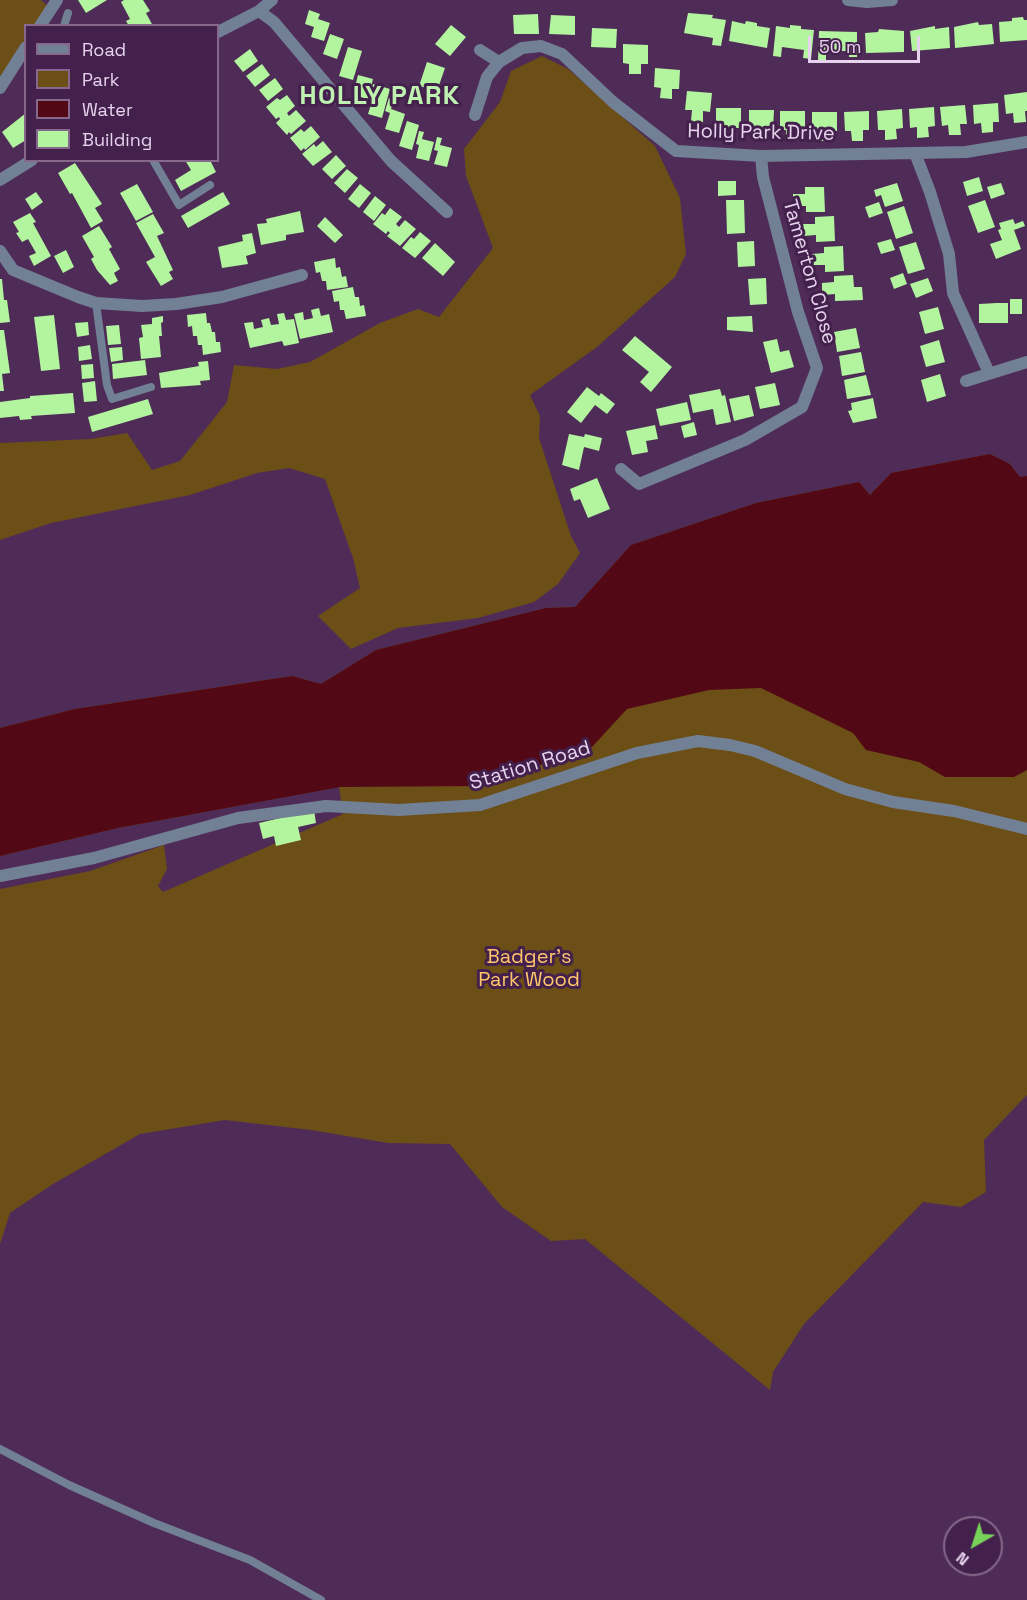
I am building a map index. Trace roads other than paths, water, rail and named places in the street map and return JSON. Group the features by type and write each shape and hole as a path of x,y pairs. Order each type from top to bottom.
{"street":[{"path":"41,24 57,0"},
{"path":"219,31 259,11 272,0"},
{"path":"848,0 867,2 892,0"},
{"path":"259,11 274,22 391,161 447,212"},
{"name":"Holly Park Drive","path":"499,62 522,48 541,46 562,54 613,102 676,151 761,156 966,152 1027,142"},
{"path":"0,88 24,50"},
{"path":"476,115 488,77 499,62 480,50"},
{"path":"915,153 949,254 953,293 989,373"},
{"name":"Tamerton Close","path":"621,469 639,484 745,440 802,407 817,368 795,301 763,177 761,156"},
{"path":"0,180 29,162"},
{"path":"0,251 13,270 96,303 142,306 176,304 222,297 302,275"},
{"path":"966,381 1027,362"},
{"name":"Station Road","path":"0,876 94,858 249,817 326,806 399,810 480,805 637,753 698,741 755,751 845,789 893,802 954,811 1027,829"}],"lane":[{"path":"65,24 68,13"},
{"path":"154,162 179,206 210,185"},
{"path":"96,303 107,385 112,399 151,387"},
{"path":"0,1449 69,1485 154,1523 250,1560 321,1600"}],"water":[{"path":"990,454 1010,464 1020,477 1027,476 1027,770 1014,777 945,777 919,762 866,750 853,733 761,688 709,690 627,709 592,747 479,786 340,787 118,828 0,856 0,728 75,709 292,676 321,684 376,650 546,608 575,607 631,545 756,503 859,482 870,495 891,473"}],"district":[{"name":"HOLLY PARK","path":"380,97"}],"park label":[{"name":"Badger's Park Wood","path":"529,970"}]}
